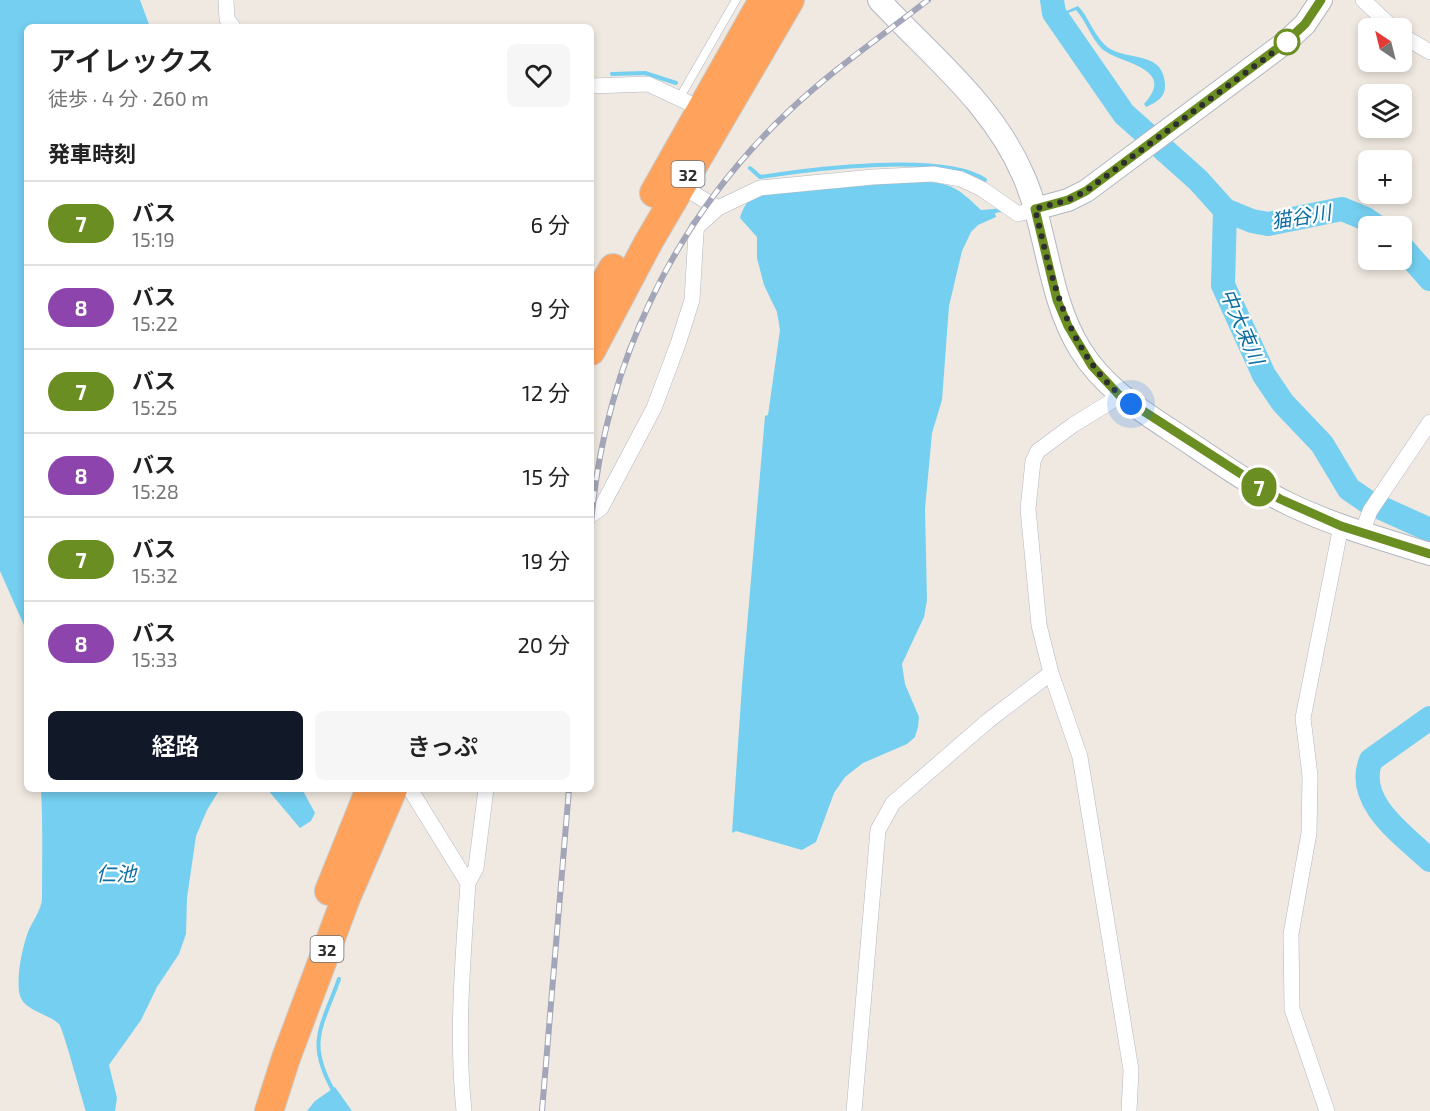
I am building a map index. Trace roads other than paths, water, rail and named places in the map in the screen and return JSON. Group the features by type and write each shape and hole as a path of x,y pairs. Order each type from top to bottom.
{"highway":[{"name":"32","path":"594,302 691,103 763,0"},
{"name":"32","path":"594,346 681,186 789,0"},
{"name":"32","path":"251,1111 330,888 369,792"},
{"name":"32","path":"269,1111 286,1058 346,898 392,792"}],"street":[{"path":"226,0 227,19 231,24"},
{"path":"594,513 601,508 654,408 692,300 696,233 698,228 718,208 760,188 933,174 961,179 982,189 1018,214 1068,200 1086,191 1286,42 1305,24 1321,0"},
{"path":"1363,0 1382,18"},
{"path":"885,2 955,76 997,125 1021,170 1035,209 1057,300 1068,326 1092,366 1120,396 1269,493 1352,530 1430,554"},
{"path":"1412,41 1430,52"},
{"path":"594,86 648,84 691,103"},
{"path":"681,186 718,208"},
{"path":"1120,396 1038,451 1033,461 1028,509 1039,625 1051,673 1080,757 1131,1070 1129,1111"},
{"path":"1327,1111 1292,1009 1291,934 1309,833 1310,776 1303,718 1352,530 1374,506 1430,422"},
{"path":"854,1111 878,830 893,803 989,720 1051,673"},
{"path":"412,792 468,883"},
{"path":"464,1111 460,1070 460,1009 468,883 476,868 486,792"}],"lane":[{"path":"691,103 736,0"}],"water":[{"path":"0,0 140,0 149,24 24,24 24,625 0,571"},
{"path":"1078,6 1097,35 1112,50 1157,65 1163,73 1165,84 1160,98 1146,107 1144,104 1153,92 1154,82 1150,74 1102,49 1076,10 1063,15 1062,13"},
{"path":"916,181 952,187 981,210 1006,208 1007,211 995,213 996,217 978,225 971,232 962,251 949,306 942,400 932,433 925,509 927,600 924,617 902,664 905,684 919,717 915,737 907,744 863,763 845,777 834,793 816,842 802,850 736,831 732,833 765,416 768,415 780,330 777,312 764,285 757,258 757,237 740,218 749,201 775,192"},
{"name":"仁池","path":"41,792 218,792 207,810 196,836 187,898 186,934 179,954 157,987 141,1020 109,1065 117,1098 115,1111 86,1111 59,1024 24,1003 19,991 19,969 24,946 42,902"},
{"path":"270,792 304,792 315,813 311,821 300,828"},
{"path":"335,1087 352,1111 307,1111 315,1101"}],"waterway":[{"name":"中大束川","path":"1052,0 1054,13 1124,114 1198,180 1225,210 1223,285 1264,375 1283,403 1322,444 1349,489 1368,502 1430,530"},
{"name":"中大束川","path":"1057,18 1064,13"},
{"path":"612,74 645,73 676,83"},
{"path":"750,168 760,177 843,167 910,165 966,172 985,180"},
{"name":"猫谷川","path":"1225,210 1252,221 1268,224 1342,209 1359,216"},
{"name":"猫谷川","path":"1412,259 1430,279"},
{"name":"中大束川","path":"1430,718 1371,760 1368,775 1369,789 1384,816 1430,860"},
{"path":"334,1092 320,1060 319,1036 339,979"}],"railway":[{"path":"594,499 598,465 611,408 629,353 651,299 679,248 711,199 748,154 805,96 928,0"},
{"path":"542,1111 569,792"}]}
